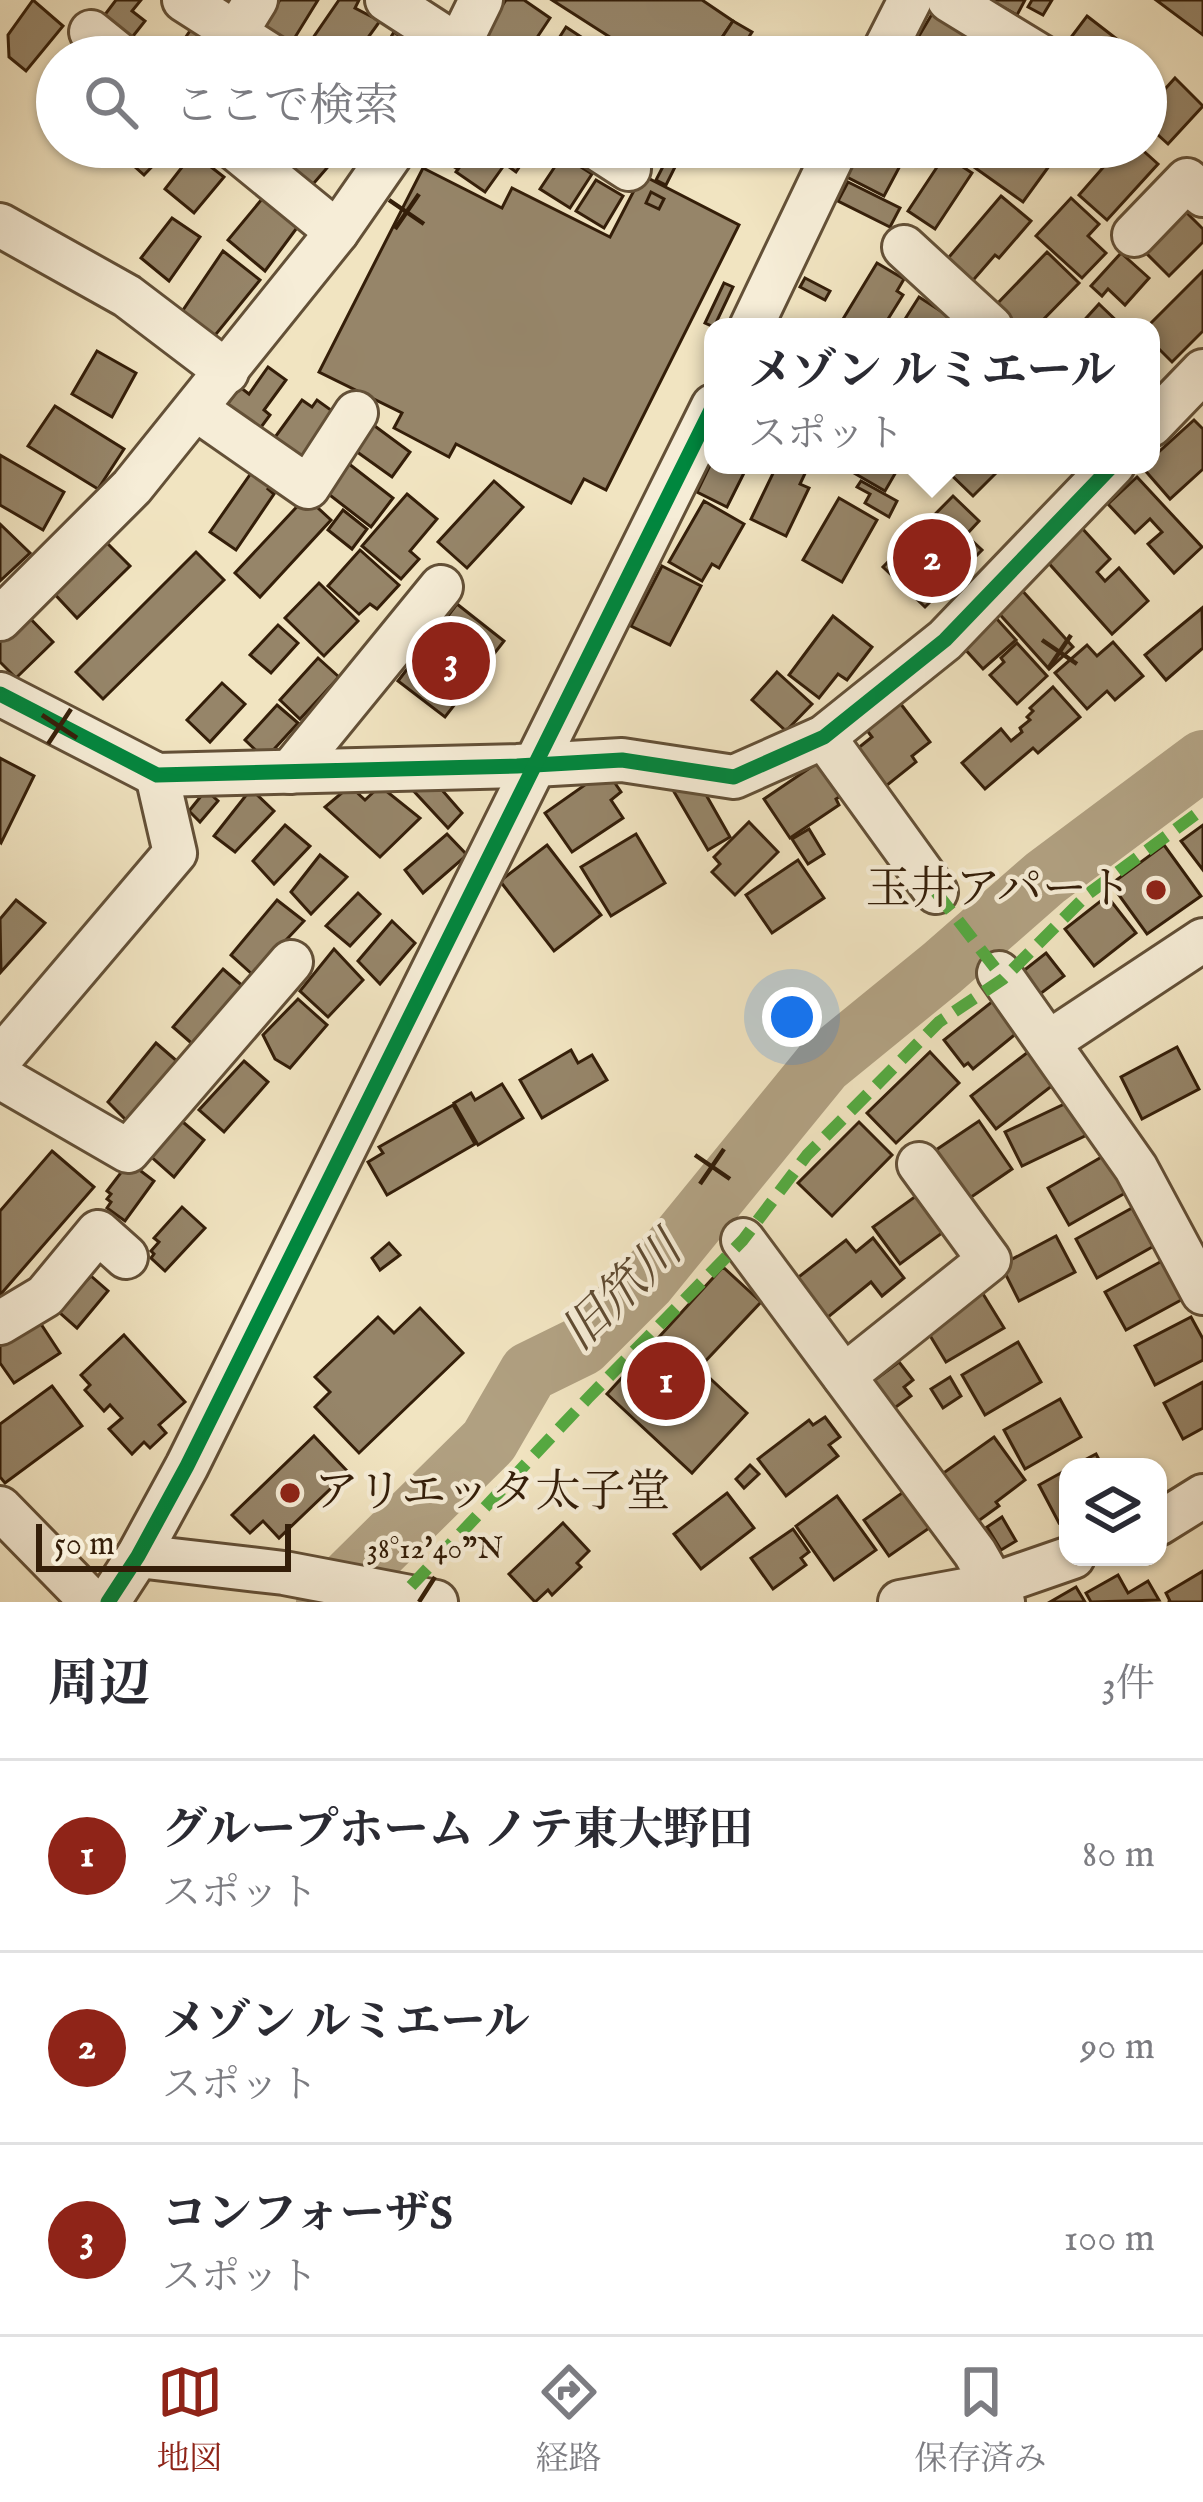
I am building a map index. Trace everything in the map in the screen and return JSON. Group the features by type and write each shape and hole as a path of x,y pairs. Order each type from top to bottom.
{"street":[{"path":"184,0 246,17"},
{"path":"387,0 432,36"},
{"path":"463,36 481,0"},
{"path":"892,36 910,0"},
{"path":"949,0 1008,36"},
{"path":"259,168 337,232"},
{"path":"0,619 132,488 337,232 381,168"},
{"path":"755,318 827,168"},
{"path":"1134,235 1187,180 1203,195"},
{"path":"0,226 127,296 226,372"},
{"path":"904,247 982,318"},
{"path":"1160,416 1202,374"},
{"path":"196,409 308,487 356,413"},
{"path":"108,1602 187,1466 704,424"},
{"path":"0,694 157,775 622,760 734,777 824,737 945,640 1103,474"},
{"path":"290,772 441,587"},
{"path":"824,737 936,892"},
{"path":"0,1059 176,853 157,775"},
{"path":"1048,1042 1203,940"},
{"path":"0,1077 128,1151 291,962"},
{"path":"999,973 1136,1168 1203,1293"},
{"path":"844,1376 989,1260 919,1164"},
{"path":"0,1323 45,1296 98,1232 126,1257"},
{"path":"743,1240 975,1553 998,1593"},
{"path":"1167,1518 1203,1496"},
{"path":"0,1508 92,1602"},
{"path":"138,1556 284,1574 416,1598"},
{"path":"900,1602 998,1593 1059,1564"}],"building":[{"path":"33,0 63,26 55,36 36,36 36,59 26,71 9,57 8,35"},
{"path":"116,0 141,0 132,11 145,21 133,36 116,36 100,21"},
{"path":"280,0 318,0 296,36 272,36 262,29"},
{"path":"339,0 359,0 355,8 380,21 369,36 314,36"},
{"path":"506,0 524,0 550,18 538,36 482,36"},
{"path":"552,0 702,0 733,21 723,36 608,36"},
{"path":"990,0 1025,0 1017,15"},
{"path":"1032,0 1052,0 1043,15 1028,7"},
{"path":"1156,0 1203,0 1203,35"},
{"path":"932,14 967,36 919,36"},
{"path":"1087,16 1113,36 1072,36"},
{"path":"733,21 752,32 749,36 723,36"},
{"path":"194,25 210,36 186,36"},
{"path":"1175,78 1203,106 1168,144 1167,143 1167,87"},
{"path":"181,168 212,168 224,177 194,213 165,189"},
{"path":"280,168 327,168 308,190"},
{"path":"423,168 502,208 512,188 610,237 642,175 739,225 606,490 584,479 571,503 456,444 449,457 394,428 402,413 319,372"},
{"path":"459,168 502,168 485,192 456,172"},
{"path":"554,168 582,168 592,174 570,208 540,189"},
{"path":"662,168 674,168 666,185 656,180"},
{"path":"847,168 899,168 884,196 843,175"},
{"path":"936,168 964,168 972,173 935,229 908,211"},
{"path":"975,168 1048,168 1023,202"},
{"path":"1103,168 1154,168 1107,220 1079,195"},
{"path":"596,180 623,196 604,228 576,211"},
{"path":"848,182 900,208 890,227 838,201"},
{"path":"651,192 664,199 659,209 646,203"},
{"path":"1001,196 1031,221 969,285 944,263"},
{"path":"1071,198 1099,224 1088,236 1106,253 1082,278 1036,236"},
{"path":"262,199 299,225 265,271 228,240"},
{"path":"1179,205 1203,229 1203,242 1169,276 1139,246"},
{"path":"172,218 200,237 169,281 141,258"},
{"path":"223,251 260,280 208,344 177,319"},
{"path":"1047,252 1079,283 1045,318 1010,318 996,305"},
{"path":"1121,253 1149,278 1125,305 1108,289 1102,296 1091,286"},
{"path":"877,263 904,279 897,291 903,295 889,318 844,318"},
{"path":"1203,271 1203,331 1172,362 1160,350 1160,318 1156,318"},
{"path":"805,278 830,291 825,300 800,287"},
{"path":"724,283 733,287 718,318 707,318"},
{"path":"919,297 950,317 949,318 906,318"},
{"path":"1099,304 1114,318 1086,318"},
{"path":"97,351 136,373 112,417 72,394"},
{"path":"268,367 286,380 264,410 270,415 259,430 225,407 240,387 249,394"},
{"path":"302,400 312,407 317,400 335,413 301,460 273,440"},
{"path":"55,406 124,449 98,489 28,446"},
{"path":"1194,420 1203,429 1203,469 1170,499 1148,474 1160,474 1160,451"},
{"path":"368,421 410,452 392,477 353,449"},
{"path":"0,455 64,492 43,530 0,505"},
{"path":"344,460 393,498 371,527 322,489"},
{"path":"256,466 275,479 268,489 274,494 236,550 210,532"},
{"path":"706,474 744,474 727,507 697,492"},
{"path":"773,474 805,474 800,484 809,488 786,536 751,519"},
{"path":"856,474 895,474 885,491"},
{"path":"950,474 995,474 973,496"},
{"path":"1137,477 1202,547 1174,573 1148,544 1162,532 1150,519 1135,533 1108,504"},
{"path":"494,481 523,507 467,568 438,542"},
{"path":"861,481 897,501 889,517 865,503 870,494 857,487"},
{"path":"407,494 437,519 410,551 419,559 401,579 362,546"},
{"path":"953,496 979,521 966,535 982,550 925,607 883,567"},
{"path":"306,497 331,520 260,597 235,573"},
{"path":"839,498 877,520 842,582 803,560"},
{"path":"704,501 744,524 719,568 712,564 702,581 669,562"},
{"path":"343,510 367,529 352,549 328,530"},
{"path":"0,524 30,553 0,581"},
{"path":"1081,527 1110,559 1097,572 1105,581 1119,568 1148,601 1112,634 1045,559"},
{"path":"100,536 130,566 77,618 48,587"},
{"path":"360,550 399,585 377,609 370,604 359,614 328,586"},
{"path":"196,552 224,580 103,699 76,672"},
{"path":"662,566 701,586 670,645 631,626"},
{"path":"319,583 358,621 324,656 285,618"},
{"path":"1019,587 1073,647 1049,669 995,609"},
{"path":"457,604 504,641 445,717 398,681"},
{"path":"1202,608 1203,648 1166,680 1145,655"},
{"path":"21,609 53,642 16,678 0,662 0,630"},
{"path":"833,616 872,647 847,680 838,674 819,698 789,675"},
{"path":"996,618 1016,640 983,669 963,647"},
{"path":"278,625 298,643 271,673 250,655"},
{"path":"1113,642 1143,676 1115,700 1107,691 1087,709 1055,673 1087,645 1097,656"},
{"path":"1017,643 1047,676 1017,704 990,675"},
{"path":"318,658 339,677 300,719 280,700"},
{"path":"777,672 812,704 786,731 752,700"},
{"path":"222,683 245,704 210,742 187,720"},
{"path":"1053,687 1080,717 1038,753 1033,748 985,789 962,763 1001,729 1011,741 1022,732 1020,728 1033,711 1030,708"},
{"path":"900,703 930,742 912,756 916,762 881,790 852,753 872,737 866,729"},
{"path":"277,705 298,723 265,759 245,740"},
{"path":"826,757 848,791 836,799 839,805 790,838 764,799"},
{"path":"0,758 34,776 1,843 0,842"},
{"path":"606,770 621,792 611,800 623,818 572,852 545,813"},
{"path":"435,782 462,813 448,828 409,786"},
{"path":"684,784 701,786 730,837 708,850 673,790"},
{"path":"350,786 365,800 380,786 420,818 380,857 325,807"},
{"path":"251,789 274,811 235,852 214,836"},
{"path":"206,790 218,801 200,822 189,811"},
{"path":"749,822 778,852 735,895 712,872 720,864 714,857"},
{"path":"285,825 310,846 274,884 253,861"},
{"path":"1203,825 1203,870 1181,841"},
{"path":"809,829 824,854 808,864 792,839"},
{"path":"447,834 467,855 423,893 405,870"},
{"path":"636,834 665,883 611,916 581,867"},
{"path":"547,845 601,915 554,951 500,881"},
{"name":"玉井アパート","path":"1164,845 1201,896 1147,934 1111,884"},
{"path":"320,855 347,877 311,914 291,892"},
{"path":"798,860 824,898 772,933 746,895"},
{"path":"358,893 380,914 350,946 326,926"},
{"path":"1107,896 1136,933 1094,966 1065,929"},
{"path":"16,900 45,923 1,972 0,919"},
{"path":"277,900 304,921 253,975 231,955"},
{"path":"392,921 415,943 380,984 358,961"},
{"path":"334,949 363,980 328,1017 300,991"},
{"path":"1046,953 1064,976 1040,994 1022,972"},
{"path":"223,969 245,988 196,1047 173,1027"},
{"path":"298,999 327,1025 290,1068 275,1059 263,1035"},
{"path":"993,1001 1018,1032 973,1069 968,1063 964,1066 944,1040"},
{"path":"156,1043 178,1062 128,1122 108,1102"},
{"path":"1177,1047 1199,1089 1142,1119 1121,1077"},
{"path":"571,1050 578,1063 592,1055 607,1080 542,1118 520,1080"},
{"path":"930,1052 959,1083 896,1143 867,1113"},
{"path":"1028,1052 1053,1085 996,1129 971,1096"},
{"path":"244,1061 268,1082 224,1132 199,1110"},
{"path":"502,1084 523,1118 478,1145 454,1103 471,1093 475,1100"},
{"path":"1075,1099 1091,1133 1022,1166 1005,1132"},
{"path":"453,1105 475,1144 387,1195 368,1162 383,1153 379,1147"},
{"path":"177,1117 204,1140 174,1177 147,1153"},
{"path":"979,1121 1012,1169 964,1202 930,1154"},
{"path":"859,1122 892,1155 832,1216 798,1183"},
{"path":"52,1151 94,1187 0,1295 0,1211"},
{"path":"1105,1155 1127,1192 1069,1225 1048,1188"},
{"path":"129,1162 154,1181 125,1221 107,1208 111,1194 107,1191"},
{"path":"916,1196 942,1233 900,1264 873,1227"},
{"path":"182,1207 205,1228 165,1271 151,1258 159,1242 154,1238"},
{"path":"1132,1208 1154,1246 1097,1278 1076,1239"},
{"path":"1056,1236 1075,1272 1019,1301 1001,1265"},
{"path":"873,1238 904,1278 882,1296 871,1282 822,1322 791,1283 846,1240 856,1252"},
{"path":"389,1243 400,1255 380,1270 372,1258"},
{"path":"1162,1261 1183,1299 1126,1330 1105,1292"},
{"path":"723,1267 761,1302 699,1368 747,1413 692,1473 607,1394"},
{"path":"91,1276 108,1291 77,1328 50,1304 70,1281 79,1288"},
{"path":"980,1289 1004,1328 946,1362 923,1324"},
{"path":"420,1308 463,1353 359,1453 315,1407 330,1392 315,1377 378,1317 394,1333"},
{"path":"1191,1317 1203,1339 1203,1360 1155,1385 1135,1346"},
{"path":"37,1318 60,1353 14,1383 0,1363 0,1342"},
{"path":"124,1335 185,1402 159,1425 166,1433 150,1448 144,1442 132,1454 109,1429 122,1418 110,1405 104,1411 85,1390 90,1385 81,1375"},
{"path":"1018,1342 1041,1382 985,1415 962,1375"},
{"path":"899,1362 913,1380 904,1387 911,1396 889,1412 868,1385"},
{"path":"950,1377 961,1396 943,1408 931,1389"},
{"path":"1203,1382 1203,1428 1183,1439 1164,1403"},
{"path":"52,1386 82,1426 5,1483 0,1477 0,1424"},
{"path":"1060,1399 1081,1437 1025,1469 1004,1430"},
{"path":"825,1417 840,1437 829,1445 838,1456 786,1496 758,1459 809,1420 813,1425"},
{"name":"アリエッタ太子堂","path":"314,1436 348,1472 279,1538 263,1521 250,1533 232,1515"},
{"path":"994,1437 1025,1480 970,1527 935,1479"},
{"path":"750,1465 759,1474 744,1488 736,1479"},
{"path":"1059,1474 1059,1523 1039,1485"},
{"path":"909,1488 935,1524 889,1556 864,1520"},
{"path":"727,1493 754,1528 701,1569 674,1534"},
{"path":"837,1496 876,1550 834,1580 796,1526"},
{"path":"1002,1517 1016,1541 1001,1550 987,1527"},
{"path":"563,1523 589,1551 577,1563 581,1567 552,1595 548,1590 535,1602 509,1574"},
{"path":"793,1529 809,1552 801,1558 806,1565 773,1589 751,1558"},
{"path":"1203,1571 1203,1602 1168,1602 1166,1593"},
{"path":"1118,1575 1128,1593 1148,1581 1159,1600 1091,1602 1086,1593"},
{"path":"1076,1587 1085,1602 1050,1602"}],"waterway":[{"name":"旧笊川","path":"326,1602 489,1441 529,1372 582,1346 646,1282 823,1065 1045,878 1203,760"}],"marked path":[{"path":"411,1586 743,1240 807,1155 939,1022 1003,979 1088,894 1203,809"},
{"path":"936,892 999,973"}],"cycle path":[{"path":"108,1602 187,1466 704,424"},
{"path":"0,694 157,775 622,760 734,777 824,737 945,640 1104,474"}],"place":[{"name":"メゾン ルミエール","path":"932,558"},
{"name":"コンフォーザS","path":"451,661"},
{"name":"玉井アパート","path":"1156,890"},
{"name":"グループホーム ノテ東大野田","path":"666,1381"},
{"name":"アリエッタ太子堂","path":"290,1493"}]}
